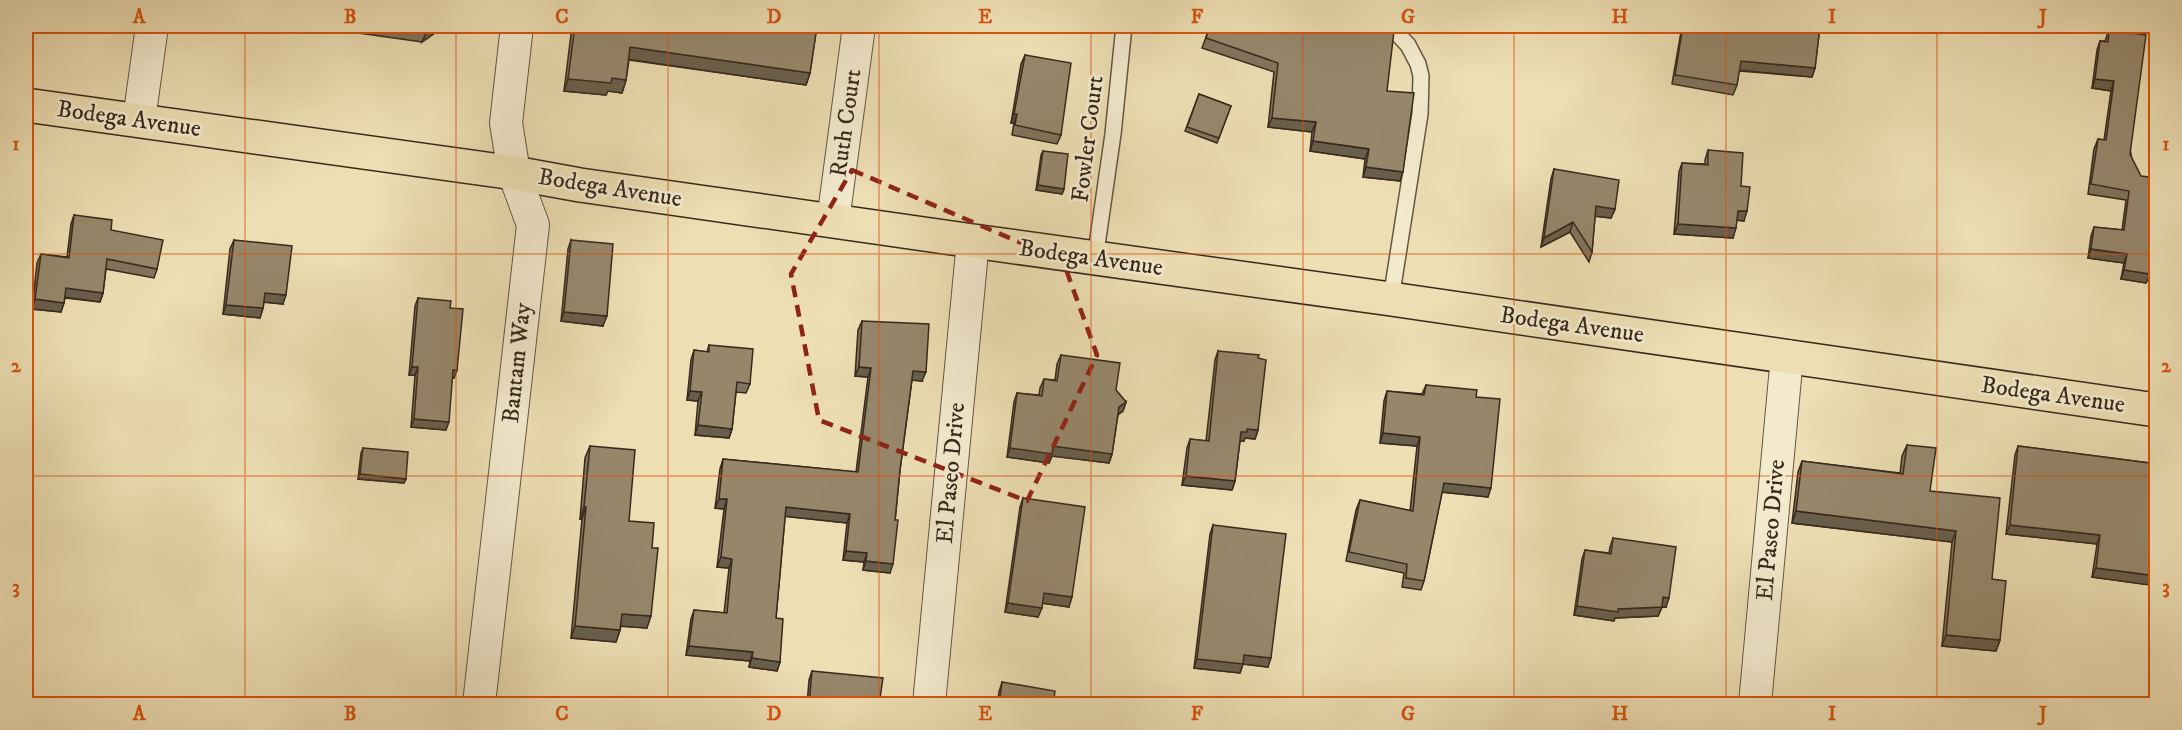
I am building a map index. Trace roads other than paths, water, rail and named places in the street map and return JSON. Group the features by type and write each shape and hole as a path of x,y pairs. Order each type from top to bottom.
{"main road":[{"name":"Bodega Avenue","path":"26,105 2157,410"}],"street":[{"path":"139,120 153,26"},
{"name":"Bantam Way","path":"479,705 533,225 513,173 506,123 517,26"},
{"name":"Ruth Court","path":"832,221 859,26"},
{"name":"El Paseo Drive","path":"929,705 973,242"},
{"name":"El Paseo Drive","path":"1755,705 1787,356"}],"lane":[{"name":"Fowler Court","path":"1095,259 1113,134 1124,26"},
{"path":"1391,299 1420,114 1421,76 1418,64 1408,45 1393,28"}]}
